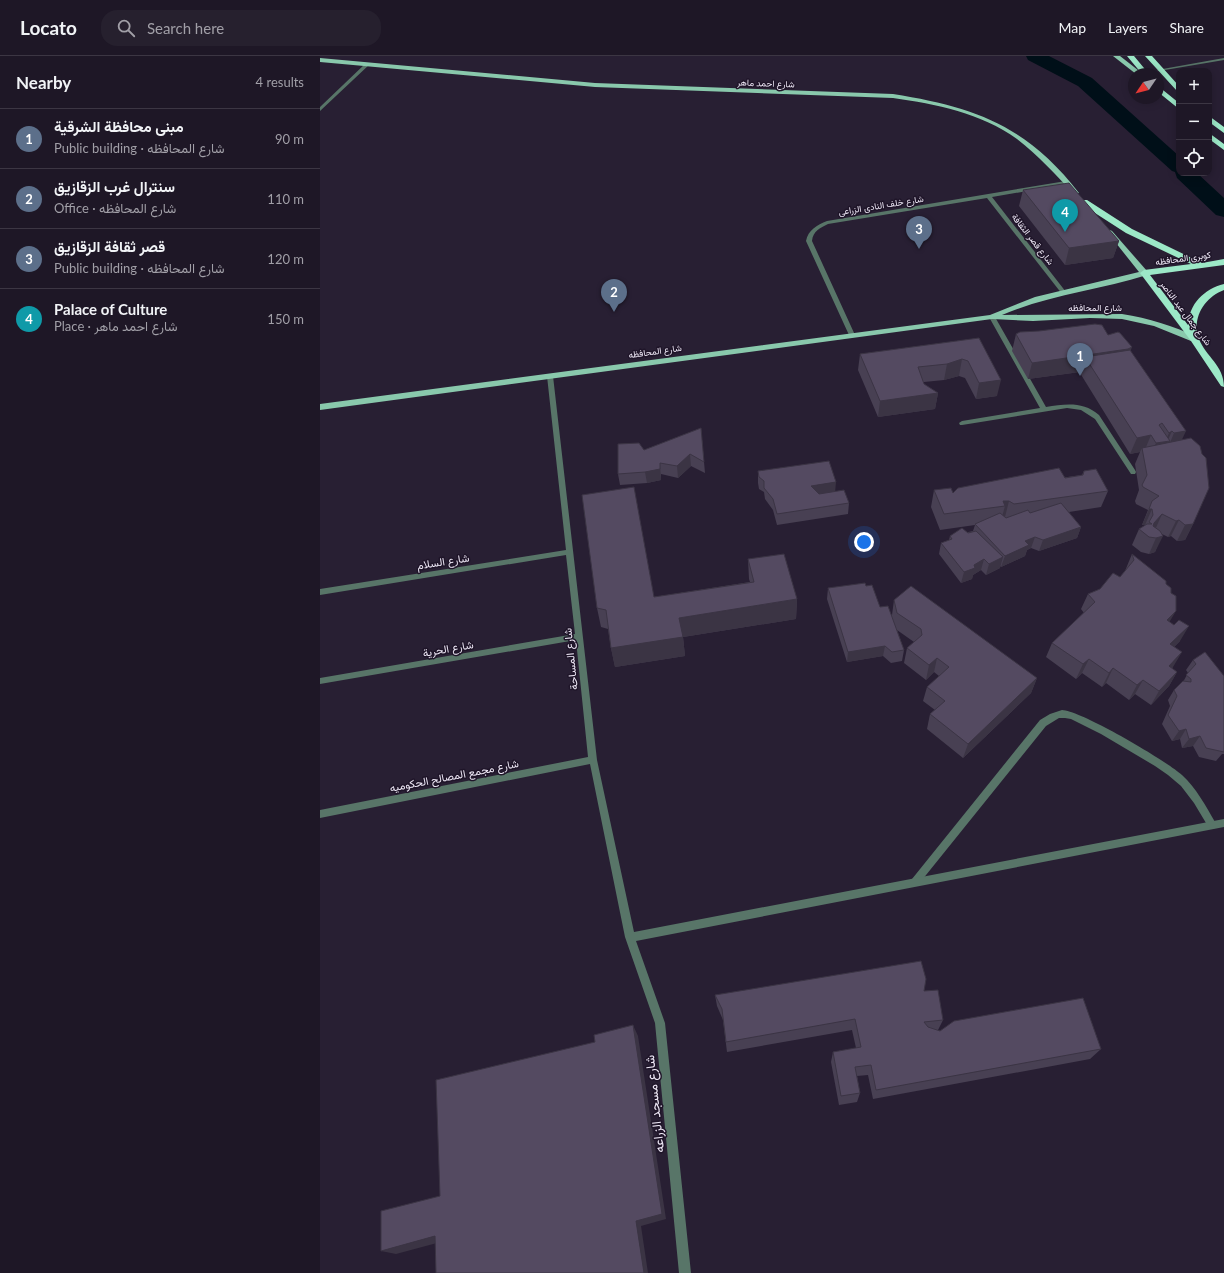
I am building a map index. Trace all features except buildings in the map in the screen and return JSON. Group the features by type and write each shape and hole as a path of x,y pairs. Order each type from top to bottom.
{"highway":[{"path":"1130,56 1141,68"},
{"path":"1148,56 1157,68"},
{"path":"1164,75 1176,87"},
{"path":"1164,93 1176,104"},
{"path":"1212,121 1224,131"},
{"path":"1212,138 1224,148"},
{"path":"1084,202 1129,231 1204,265"},
{"name":"كوبرى المحافظه","path":"1144,273 1224,262"},
{"name":"شارع جمال عبد الناصر","path":"1144,273 1194,339 1224,384"},
{"path":"1194,339 1192,326 1193,314 1199,303 1209,294 1223,287"}],"main road":[{"path":"1116,56 1132,68"},
{"name":"شارع احمد ماهر","path":"320,60 595,85 893,96 920,100 972,114 1016,136 1034,149 1066,182 1099,220"},
{"path":"1104,226 1144,273"},
{"name":"شارع المحافظه","path":"992,317 1015,307 1064,293 1107,284 1144,273"},
{"name":"شارع المحافظه","path":"320,407 992,317 1048,318 1108,315 1133,318 1174,330 1194,339"}],"street":[{"path":"1164,69 1224,59"},
{"path":"320,110 368,64"},
{"name":"شارع خلف النادى الزراعى","path":"852,335 809,241 813,230 827,223 1066,182"},
{"name":"شارع قصر الثقافة","path":"988,196 1064,293"},
{"path":"992,317 1044,410"},
{"name":"شارع المساحة","path":"550,376 593,760 630,937"},
{"path":"962,423 1067,406 1079,406 1090,410 1097,417 1133,472"},
{"name":"شارع السلام","path":"320,592 569,552"},
{"name":"شارع الحرية","path":"320,681 579,636"},
{"path":"915,882 1043,723 1052,716 1065,714 1079,719 1153,760 1178,777 1199,800 1212,825"},
{"name":"شارع مجمع المصالح الحكوميه","path":"320,814 593,760"},
{"path":"630,937 1224,823"},
{"name":"شارع مسجد الزراعه","path":"630,937 660,1023 684,1273"}],"waterway":[{"path":"1035,56 1085,82 1176,164"},
{"path":"1188,176 1224,210"}],"place":[{"name":"Palace of Culture","path":"1065,232"},
{"name":"قصر ثقافة الزقازيق","path":"919,249"},
{"name":"سنترال غرب الزقازيق","path":"614,312"},
{"name":"مبنى محافظة الشرقية","path":"1080,376"}]}
